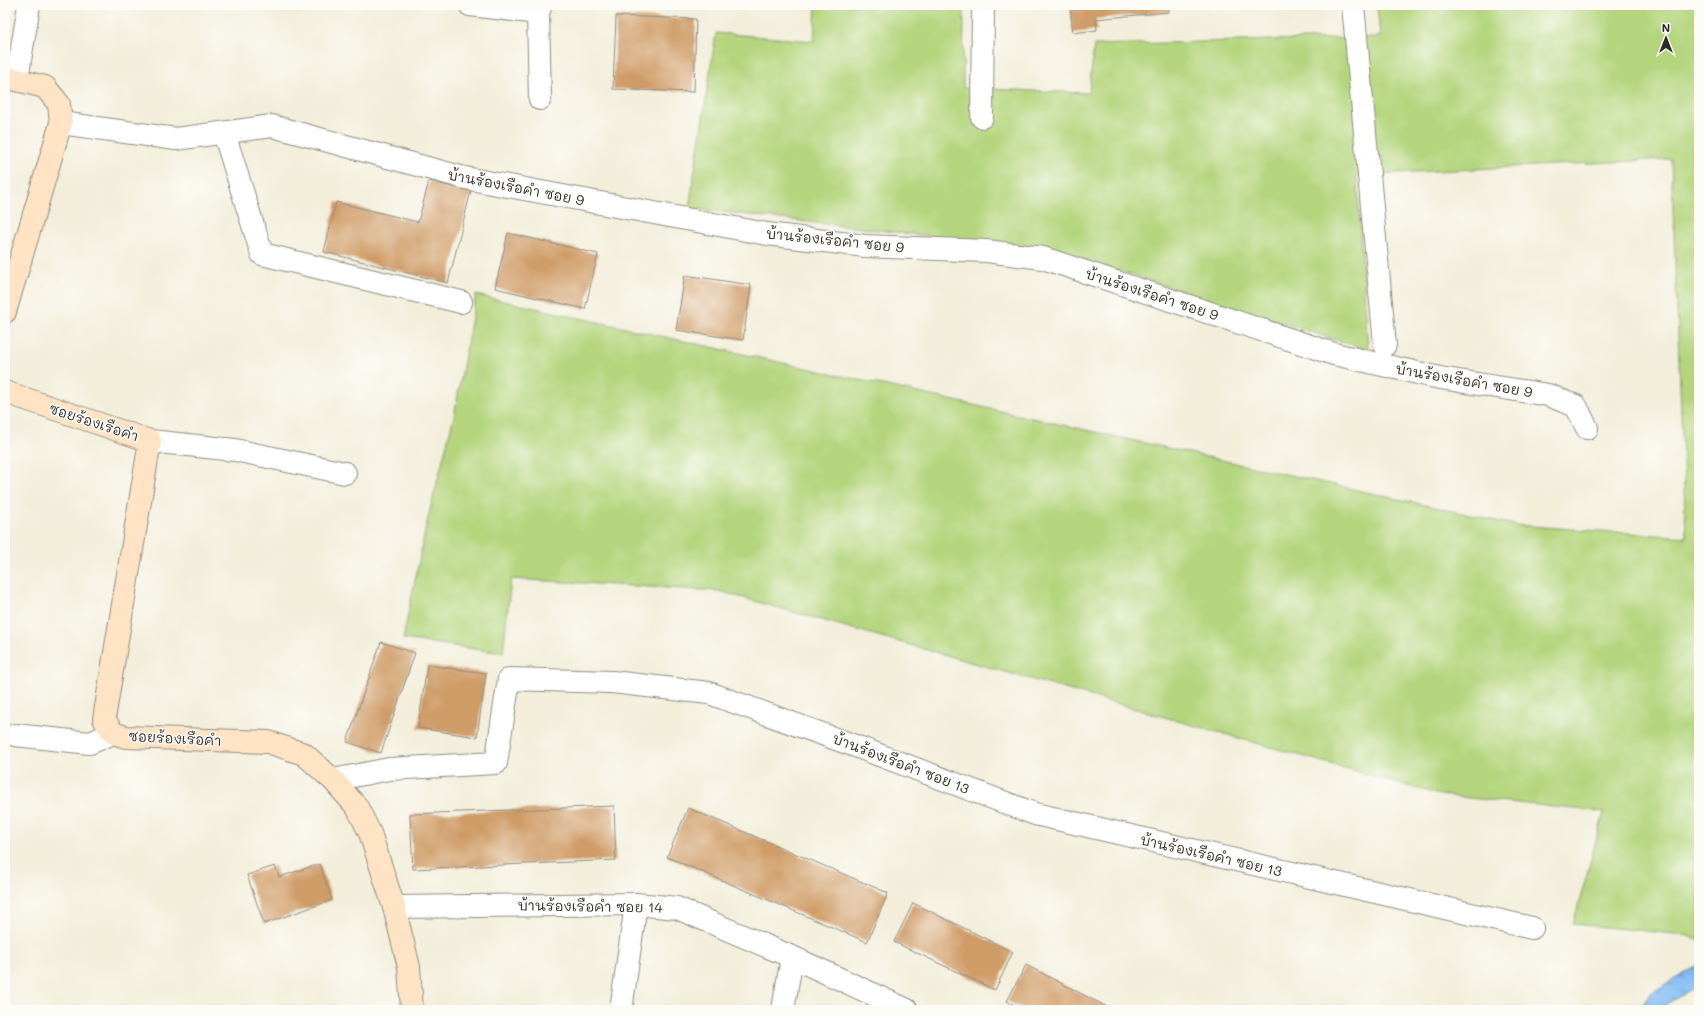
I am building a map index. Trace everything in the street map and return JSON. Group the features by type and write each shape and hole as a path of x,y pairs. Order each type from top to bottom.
{"street":[{"path":"5,312 60,113 45,87 11,78 29,5"},
{"path":"470,5 540,9 540,99"},
{"path":"982,117 983,5"},
{"path":"1353,5 1385,345"},
{"name":"บ้านร้องเรือคำ ซอย 9","path":"60,113 176,139 272,126 464,178 767,234 865,246 986,251 1043,258 1334,354 1440,378 1548,395 1576,406 1587,428"},
{"path":"224,133 262,254 462,302"},
{"name":"ซอยร้องเรือคำ","path":"5,392 150,440 104,719 113,733 126,737 268,742 304,754 333,780 357,807 370,833 394,907 409,967 412,1010"},
{"path":"150,440 235,450 345,473"},
{"name":"บ้านร้องเรือคำ ซอย 13","path":"333,780 389,769 496,763 509,679 612,682 709,693 858,747 1035,814 1532,928"},
{"path":"15,735 90,742 113,733"},
{"path":"622,1010 636,904"},
{"name":"บ้านร้องเรือคำ ซอย 14","path":"394,907 636,904 677,908 792,956 907,1010"},
{"path":"783,1010 792,956"}],"green space":[{"path":"816,5 964,5 963,88 1089,93 1094,45 1380,37 1377,5 1699,5 1699,941 1686,935 1573,924 1604,812 1440,795 719,591 511,579 503,653 403,639 427,522 454,416 476,295 1515,525 1686,537 1671,159 1357,175 1368,350 1056,251 689,208 716,33 814,41"}],"water":[{"path":"1699,965 1699,985 1663,1006 1659,1010 1638,1010 1651,993"}],"building":[{"path":"1070,5 1168,5 1169,12 1096,19 1097,30 1073,33"},
{"path":"616,16 696,19 694,92 613,89"},
{"path":"429,181 471,191 448,283 324,252 336,202 418,222"},
{"path":"508,233 598,254 585,309 495,288"},
{"path":"685,275 751,285 743,340 676,330"},
{"path":"381,642 415,653 381,753 347,742"},
{"path":"427,665 486,673 477,737 418,728"},
{"path":"614,806 616,860 413,869 410,814"},
{"path":"688,808 888,893 867,942 667,857"},
{"path":"320,864 332,900 264,924 247,875 275,866 279,877"},
{"path":"913,903 1013,952 995,990 894,942"},
{"path":"1026,965 1113,1010 1024,1010 1007,1001"}]}
